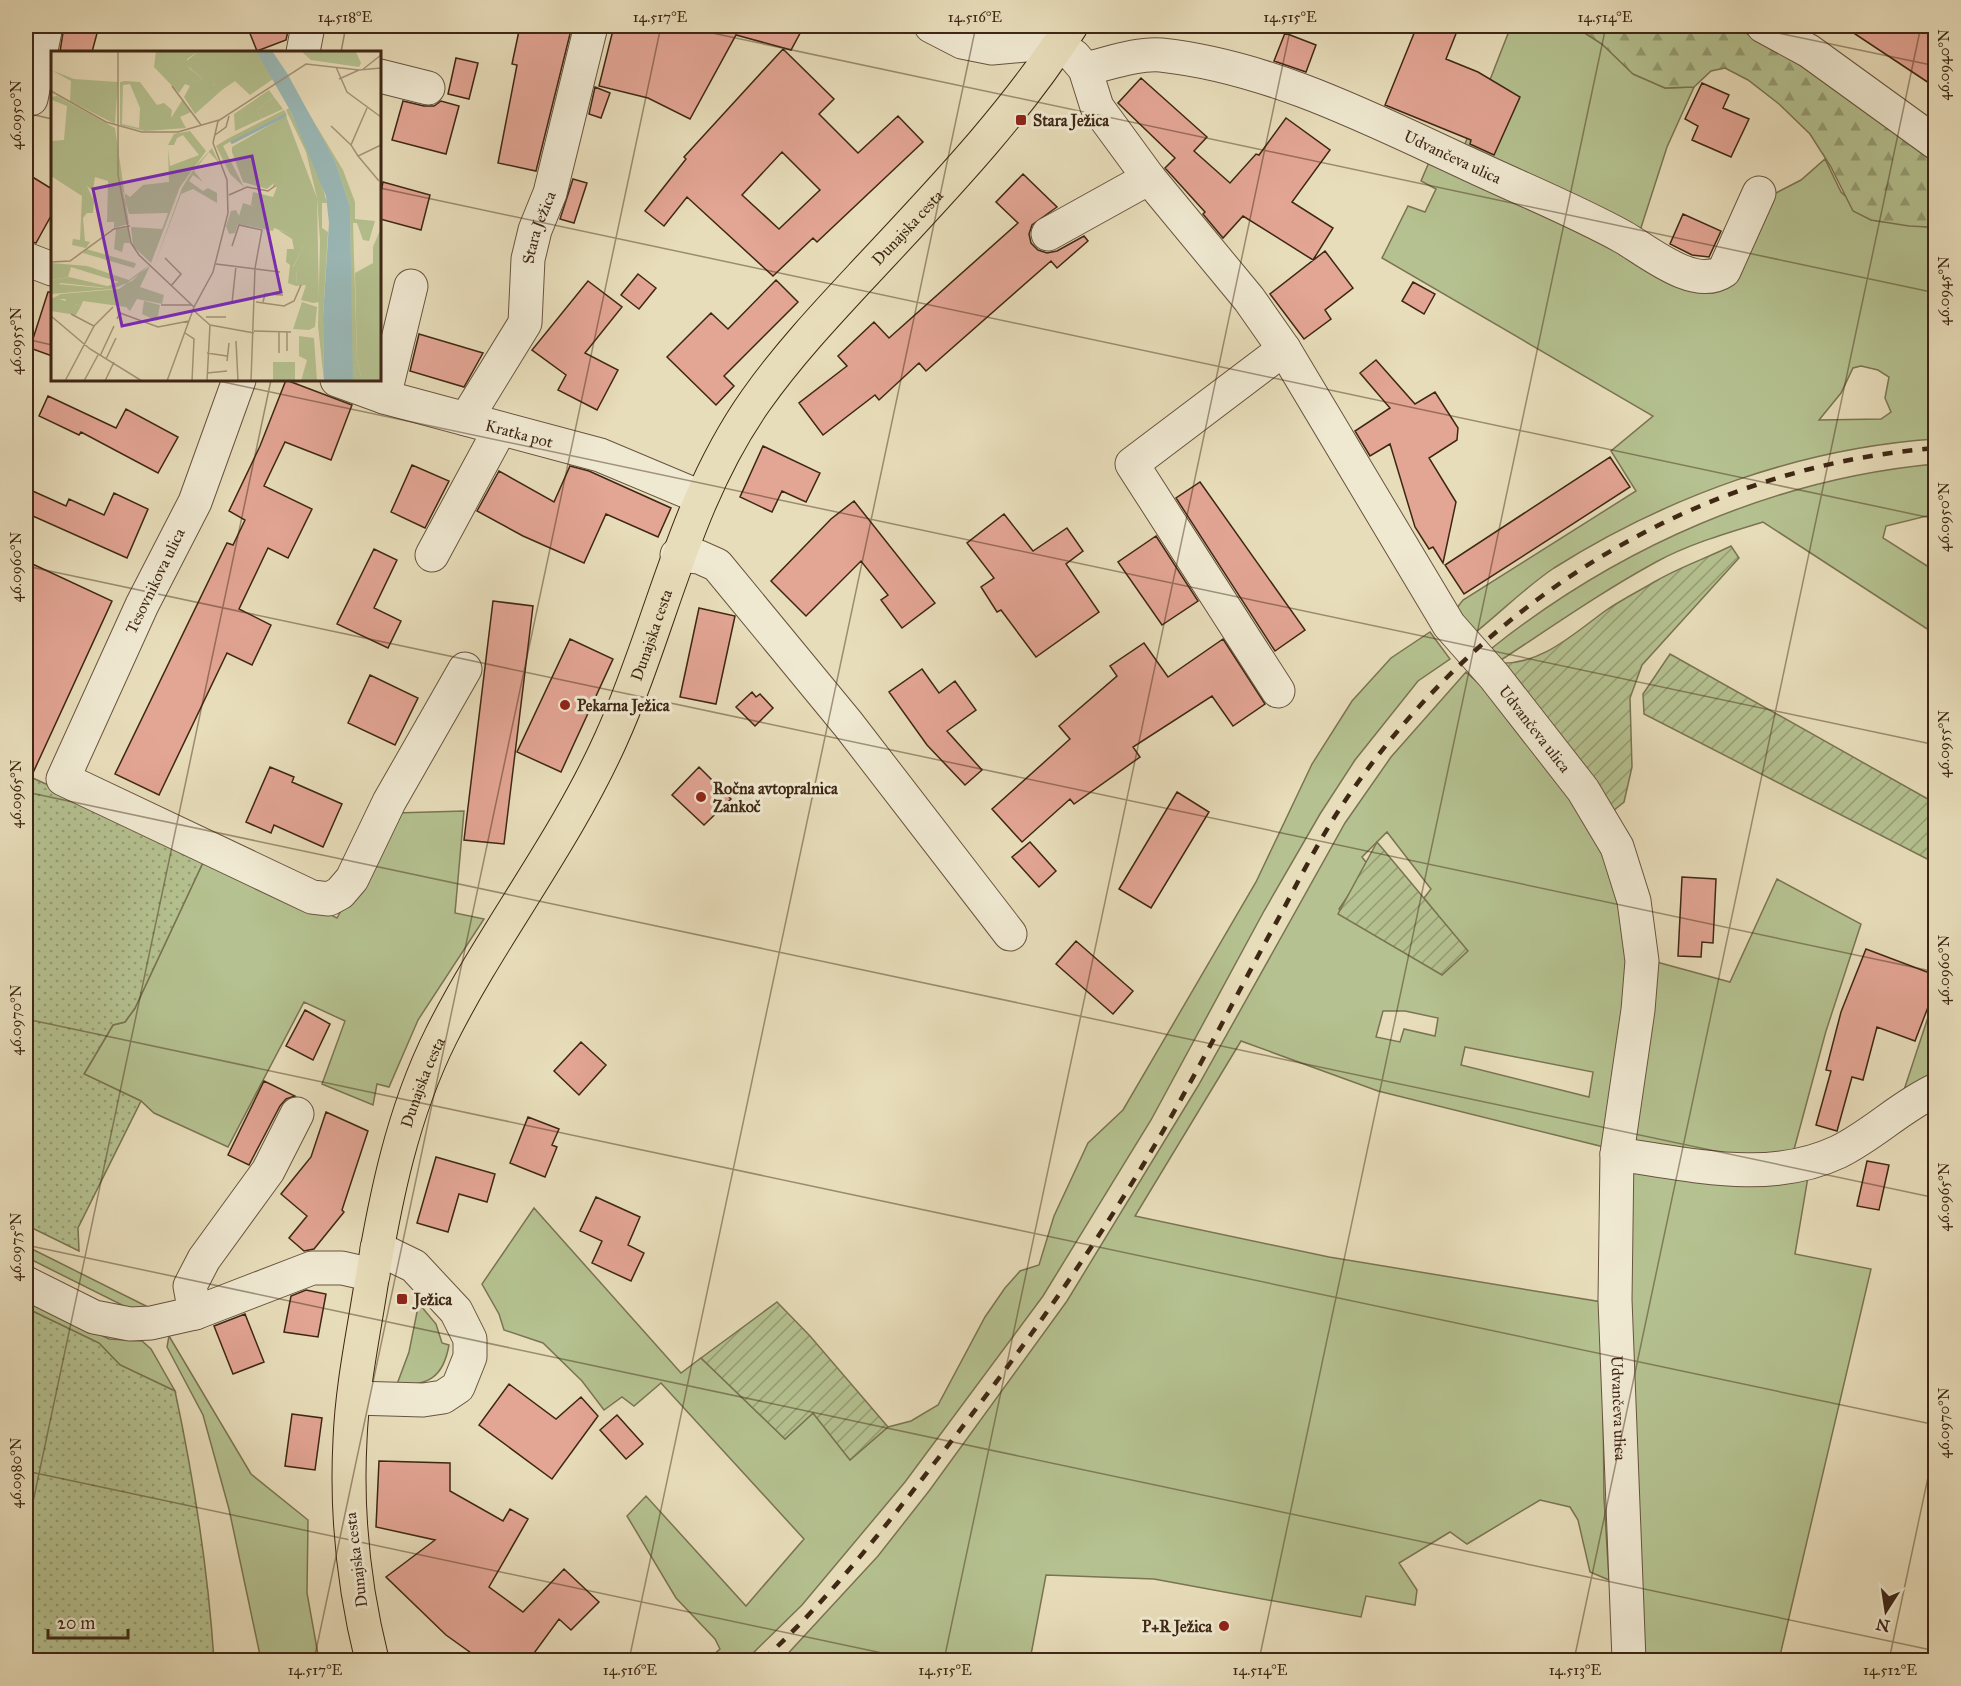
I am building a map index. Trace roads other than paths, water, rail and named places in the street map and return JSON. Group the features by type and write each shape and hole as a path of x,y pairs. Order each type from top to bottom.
{"main road":[{"name":"Dunajska cesta","path":"372,1660 357,1588 351,1540 349,1464 354,1398 375,1262 402,1139 428,1064 486,956 566,827 609,744 644,658 677,555 700,497 715,466 752,405 791,353 966,163 1064,36"}],"street":[{"path":"31,99 46,26"},
{"path":"303,51 308,26"},
{"name":"Stara Ježica","path":"466,419 525,323 528,259 535,230 550,193 591,26"},
{"path":"931,26 962,42 992,48 1036,44 1064,36 1074,56 1085,69"},
{"path":"1763,26 1809,51 1935,143"},
{"name":"Udvančeva ulica","path":"1629,1660 1615,1300 1617,1154 1637,1021 1642,961 1634,900 1617,847 1583,790 1494,676 1449,625 1284,349 1249,299 1149,178 1097,107 1085,69 1158,55 1238,68 1297,88 1443,153 1610,230 1683,272 1701,277 1714,278 1724,271 1759,193"},
{"path":"381,76 428,88"},
{"path":"1048,234 1149,178"},
{"path":"26,259 51,269"},
{"path":"384,398 411,286"},
{"path":"1278,691 1132,464 1284,349"},
{"name":"Tesovnikova ulica","path":"239,381 195,502 142,605 63,779 312,897 329,899 340,893 352,879 389,802 465,669"},
{"name":"Kratka pot","path":"340,381 384,398 600,455 700,497"},
{"path":"432,555 500,429"},
{"path":"677,555 699,557 717,565 848,724 1010,934"},
{"path":"1617,1154 1735,1170 1774,1170 1807,1165 1840,1151 1935,1090"},
{"path":"195,1313 190,1286 204,1259 268,1172 297,1114"},
{"path":"26,1283 83,1312 116,1323 152,1323 195,1313 312,1268 342,1268 375,1262 414,1266 456,1311 470,1339 470,1357 458,1387 442,1397 423,1400 354,1398"}],"railway":[{"path":"763,1660 810,1613 875,1539 964,1425 1044,1316 1095,1241 1161,1134 1322,837 1349,795 1403,725 1464,661 1531,605 1603,556 1681,515 1762,483 1848,460 1936,448"}],"place":[{"name":"Stara Ježica","path":"1021,120"},
{"name":"Pekarna Ježica","path":"565,705"},
{"name":"Ročna avtopralnica Zankoč","path":"701,797"},
{"name":"Ježica","path":"402,1299"},
{"name":"P+R Ježica","path":"1224,1626"}]}
